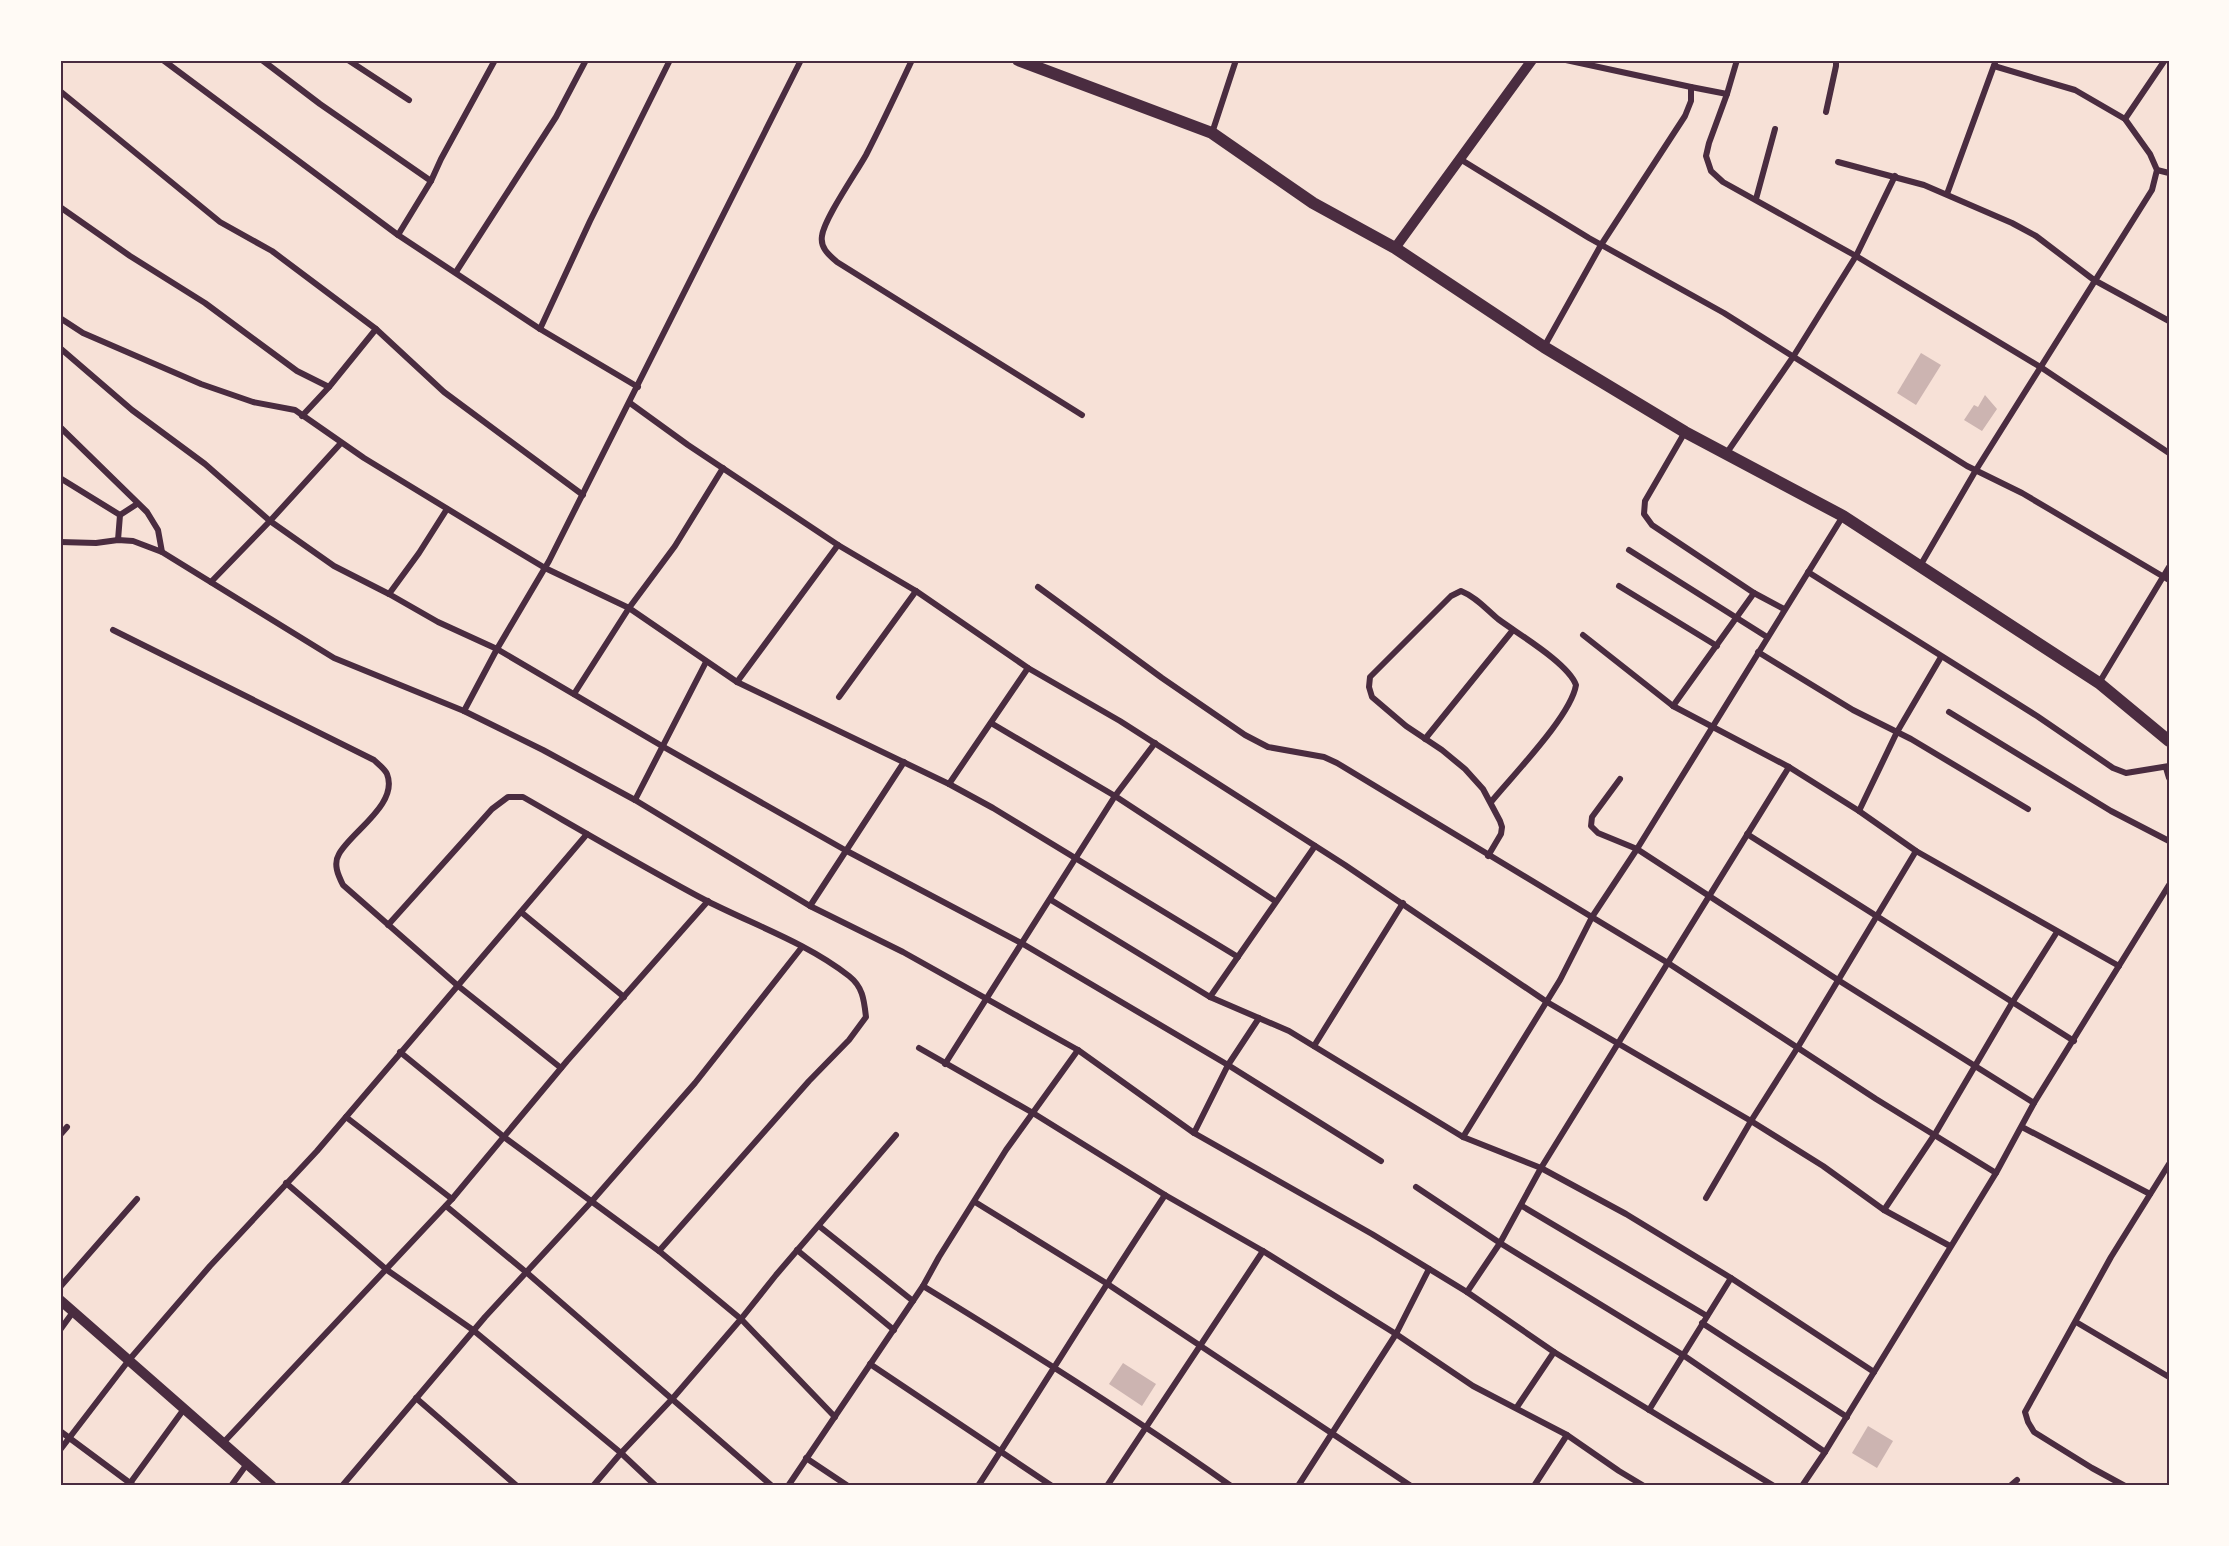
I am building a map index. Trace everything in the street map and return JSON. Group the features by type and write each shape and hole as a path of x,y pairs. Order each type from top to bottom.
{"main road":[{"path":"1023,61 1212,133 1313,203 1395,248 1544,347 1685,432 1843,516 2098,683 2169,741"}],"street":[{"path":"163,60 398,235 540,329 638,387"},
{"path":"262,60 320,104 431,181"},
{"path":"348,60 409,100"},
{"path":"398,235 431,181 495,60"},
{"path":"456,272 556,117 586,60"},
{"path":"540,329 590,221 670,60"},
{"path":"464,711 545,568 583,495 801,60"},
{"path":"912,60 866,155 829,218 822,234 822,245 837,262 1082,415"},
{"path":"1212,133 1236,60"},
{"path":"1395,248 1532,60"},
{"path":"1566,60 1728,94"},
{"path":"1737,60 1728,94 1713,130 1707,156 1711,171 1722,182 1856,256 2042,368 2169,453"},
{"path":"1826,112 1836,60"},
{"path":"2125,119 2165,60"},
{"path":"1920,566 1976,470 2152,190 2157,170 2150,154 2125,119 2074,90 1995,63 1947,194"},
{"path":"1544,347 1601,245 1685,116 1691,101 1691,87"},
{"path":"60,92 220,222 272,251 376,329 444,392 583,495"},
{"path":"1756,199 1775,129"},
{"path":"1460,159 1601,245 1724,313 1976,470 2022,493 2166,578"},
{"path":"1838,162 1895,176 1947,194 2036,236 2094,280 2169,321"},
{"path":"2157,170 2169,173"},
{"path":"1726,454 1794,357 1856,256 1895,176"},
{"path":"60,207 130,256 205,303 297,371 329,387"},
{"path":"60,318 83,333 180,375 253,402 294,410 341,443 545,568 629,608 737,682 949,784 993,808 1238,957"},
{"path":"302,416 376,329"},
{"path":"60,348 132,410 205,464 270,521 334,566 438,622 498,649 845,850 1023,944 1228,1065 1381,1161"},
{"path":"630,403 838,545 916,591 1028,668 1155,743 1403,903 1547,1002 1751,1121 1823,1166 1884,1210 1950,1246"},
{"path":"60,427 153,521 158,530 162,552"},
{"path":"1685,432 1645,501 1644,514 1652,525 1754,593 1784,609"},
{"path":"211,582 341,443"},
{"path":"574,694 629,608 675,546 723,468"},
{"path":"60,478 120,515"},
{"path":"120,515 137,504"},
{"path":"389,594 447,509"},
{"path":"118,540 120,515"},
{"path":"1463,1137 1560,980 1592,917 1637,849 1843,516"},
{"path":"60,542 96,543 133,540 162,552 334,658 464,711 543,750 635,800 810,906 903,952 1078,1050 1194,1133 1348,1220 1467,1292 1554,1352 1774,1486"},
{"path":"737,682 838,545"},
{"path":"1629,550 1767,637"},
{"path":"2098,683 2166,578 2169,567"},
{"path":"1808,572 2113,768 2126,773 2168,767 2169,778"},
{"path":"1618,586 1716,646"},
{"path":"1038,587 1162,678 1245,735 1268,747 1324,757 1337,764 1668,963 1876,1099 1995,1173"},
{"path":"839,697 916,591"},
{"path":"1488,856 1501,834 1502,827 1483,789 1465,769 1406,726 1372,697 1369,687 1370,677 1451,596 1461,591 1471,595 1568,672 1576,685 1575,695 1561,718 1491,802"},
{"path":"1673,706 1754,593"},
{"path":"113,630 375,760 387,773 388,790 378,810 338,855 336,871 343,885 457,985 561,1068"},
{"path":"1425,739 1513,630"},
{"path":"1583,635 1673,706 1789,767 1916,851 2119,966"},
{"path":"1758,652 1853,710 1897,732 2028,809"},
{"path":"1859,812 1897,732 1941,657"},
{"path":"635,800 706,662"},
{"path":"949,784 1028,668"},
{"path":"1949,712 2111,811 2169,841"},
{"path":"991,723 1115,796 1275,901"},
{"path":"945,1064 1115,796 1155,743"},
{"path":"810,906 904,762"},
{"path":"1467,1292 1500,1243 1541,1168 1789,767"},
{"path":"1620,779 1592,817 1591,826 1598,833 1637,849 2034,1103"},
{"path":"388,925 492,809 508,797 523,797 708,902 802,947 851,977 864,993 866,1017 849,1040 809,1081 659,1251"},
{"path":"60,1450 129,1360 210,1266 346,1117 587,834"},
{"path":"1747,834 2074,1041"},
{"path":"1210,997 1314,846"},
{"path":"1706,1198 1916,851"},
{"path":"1802,1486 1847,1417 1995,1173 2034,1103 2169,885"},
{"path":"1051,900 1210,997 1289,1031 1463,1137 1541,1168 1626,1214 1731,1278 1874,1372"},
{"path":"224,1443 446,1206 561,1068 708,902"},
{"path":"1314,1046 1403,903"},
{"path":"520,912 624,997"},
{"path":"1884,1210 1935,1134 2012,1003 2057,932"},
{"path":"342,1486 473,1330 592,1201 695,1083 802,947"},
{"path":"1194,1133 1228,1065 1259,1018"},
{"path":"919,1048 1033,1113 1165,1195 1263,1251 1396,1334 1473,1386 1567,1435 1618,1471 1644,1486"},
{"path":"788,1486 923,1287 939,1257 1006,1150 1078,1050"},
{"path":"400,1052 504,1137 659,1251 741,1319 835,1417"},
{"path":"346,1117 452,1199"},
{"path":"60,1135 67,1127"},
{"path":"2022,1127 2150,1194"},
{"path":"593,1486 673,1398 896,1135"},
{"path":"2125,1486 2034,1432 2025,1412 2111,1257 2169,1164"},
{"path":"286,1183 387,1270 473,1330 621,1453 656,1486"},
{"path":"1416,1187 1500,1243 1683,1355 1825,1452"},
{"path":"978,1486 1056,1368 1106,1283 1165,1195"},
{"path":"60,1287 137,1199"},
{"path":"975,1202 1200,1344 1411,1486"},
{"path":"446,1206 673,1398 772,1486"},
{"path":"1522,1206 1707,1316"},
{"path":"819,1226 913,1301"},
{"path":"797,1250 894,1330"},
{"path":"1107,1486 1263,1251"},
{"path":"1298,1486 1396,1334 1429,1269"},
{"path":"1649,1410 1731,1278"},
{"path":"923,1287 1056,1368 1147,1427 1231,1486"},
{"path":"60,1300 272,1486"},
{"path":"60,1330 73,1312"},
{"path":"2076,1322 2169,1377"},
{"path":"1702,1323 1847,1417"},
{"path":"1517,1407 1554,1352"},
{"path":"870,1364 1052,1486"},
{"path":"416,1398 517,1486"},
{"path":"60,1431 131,1485 184,1409"},
{"path":"1534,1486 1567,1435"},
{"path":"806,1458 848,1486"},
{"path":"231,1486 247,1464"},
{"path":"2010,1486 2017,1480"}],"building":[{"path":"1921,353 1941,365 1916,405 1897,393"},
{"path":"1985,395 1997,409 1982,431 1964,420 1974,405 1978,407"},
{"path":"1123,1363 1156,1384 1142,1406 1109,1384"},
{"path":"1868,1426 1893,1441 1877,1468 1852,1453"}]}
